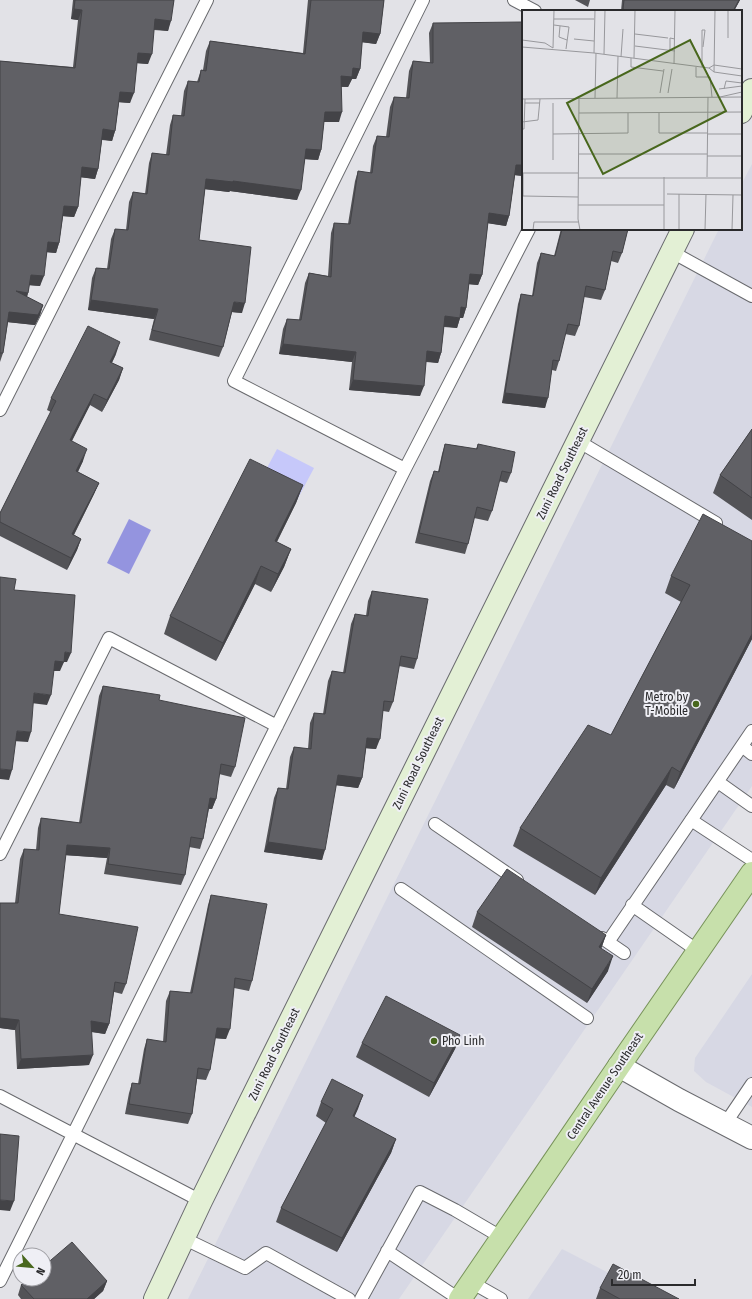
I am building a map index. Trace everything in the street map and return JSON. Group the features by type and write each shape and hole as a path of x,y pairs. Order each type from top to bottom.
{"main road":[{"name":"Central Avenue Southeast","path":"463,1293 752,873"}],"street":[{"path":"742,110 752,90"},
{"name":"Zuni Road Southeast","path":"155,1299 200,1201 683,230"},
{"path":"619,1066 679,1100 752,1138"}],"lane":[{"path":"0,410 207,0"},
{"path":"405,469 234,381 423,0"},
{"path":"514,0 534,10"},
{"path":"0,1281 405,469 528,230"},
{"path":"672,252 752,296"},
{"path":"578,441 727,530"},
{"path":"0,854 109,638 277,726"},
{"path":"608,942 752,731"},
{"path":"742,746 752,754"},
{"path":"718,782 752,806"},
{"path":"691,820 752,860"},
{"path":"435,824 524,885"},
{"path":"401,889 587,1018"},
{"path":"632,905 698,951"},
{"path":"595,933 624,953"},
{"path":"725,1124 752,1084"},
{"path":"0,1096 200,1201"},
{"path":"361,1299 420,1192 455,1210 501,1237"},
{"path":"183,1238 245,1268 266,1253 349,1299"},
{"path":"387,1251 463,1293 500,1299"}],"shaded area":[{"path":"752,164 752,786 399,1299 188,1299 719,230 742,230 742,183"},
{"path":"277,449 314,468 296,502 259,483"},
{"path":"129,519 151,530 129,574 107,563"},
{"path":"752,974 752,1107 706,1082 694,1071 695,1058"},
{"path":"562,1249 570,1253 659,1299 528,1299"}],"building":[{"path":"75,0 174,0 171,21 155,19 152,54 138,53 134,93 120,92 115,131 103,129 98,169 82,167 78,207 64,206 59,243 48,242 44,276 31,275 28,293 16,291 43,305 38,315 9,312 3,353 0,353 0,61 75,68 82,10 74,9"},
{"path":"311,0 384,0 380,34 363,32 360,69 353,68 352,77 341,76 342,112 325,112 321,150 306,149 301,190 206,179 199,240 251,247 245,303 234,302 223,347 152,330 158,309 91,300 96,268 109,269 115,229 128,230 133,192 147,194 152,153 169,155 173,115 184,116 188,81 199,82 201,70 206,71 210,41 305,54"},
{"path":"624,0 739,0 734,10 623,9"},
{"path":"522,22 522,165 516,165 509,216 489,213 482,275 470,274 466,308 461,307 460,318 445,316 441,353 427,351 424,386 353,380 356,352 283,344 287,319 301,320 309,273 331,277 334,223 350,224 358,171 372,173 377,136 389,137 394,97 409,98 413,61 433,63 433,23"},
{"path":"562,230 628,230 622,253 613,251 605,290 586,286 579,326 568,324 559,361 553,360 548,398 505,393 521,294 533,296 541,253 555,256"},
{"path":"88,326 120,342 110,362 123,368 107,400 94,394 70,440 87,449 76,471 99,483 72,534 81,539 71,558 0,522 0,513 56,401 51,398"},
{"path":"752,429 752,498 720,475"},
{"path":"445,444 477,449 478,444 515,452 511,473 502,471 492,511 477,507 468,544 419,533 434,471 439,472"},
{"path":"250,459 303,485 275,541 291,549 278,574 261,566 223,643 170,616"},
{"path":"703,514 752,541 752,634 680,772 672,767 601,878 520,828 588,725 611,735 690,585 671,576"},
{"path":"0,577 16,579 14,590 75,595 71,653 65,652 64,662 55,661 51,695 34,693 31,732 17,731 12,770 0,769"},
{"path":"372,591 428,599 417,659 401,656 393,702 384,701 380,739 367,738 362,778 338,775 325,850 268,842 278,788 288,789 294,747 311,749 314,713 325,714 332,671 345,673 355,614 368,616"},
{"path":"103,686 160,695 159,700 245,718 235,767 221,764 216,799 210,798 203,839 191,837 185,875 108,864 110,848 67,845 59,914 138,927 126,984 115,982 109,1024 91,1021 93,1055 21,1059 19,1020 0,1018 0,903 18,903 24,849 39,850 41,818 81,823"},
{"path":"507,869 606,935 599,947 613,956 592,989 477,912"},
{"path":"211,895 267,904 252,981 235,978 230,1029 217,1028 210,1070 198,1068 192,1114 129,1104 132,1083 140,1084 147,1039 166,1042 170,991 192,993"},
{"path":"386,996 460,1035 434,1083 362,1043"},
{"path":"332,1079 363,1095 353,1116 396,1139 342,1238 281,1208 333,1109 321,1102"},
{"path":"0,1134 19,1136 14,1201 0,1200"},
{"path":"72,1242 107,1281 87,1299 34,1299 23,1287 52,1287 52,1259"},
{"path":"613,1264 679,1299 620,1299 600,1288"}],"place":[{"name":"Metro by T-Mobile","path":"696,704"},
{"name":"Pho Linh","path":"434,1041"}]}
